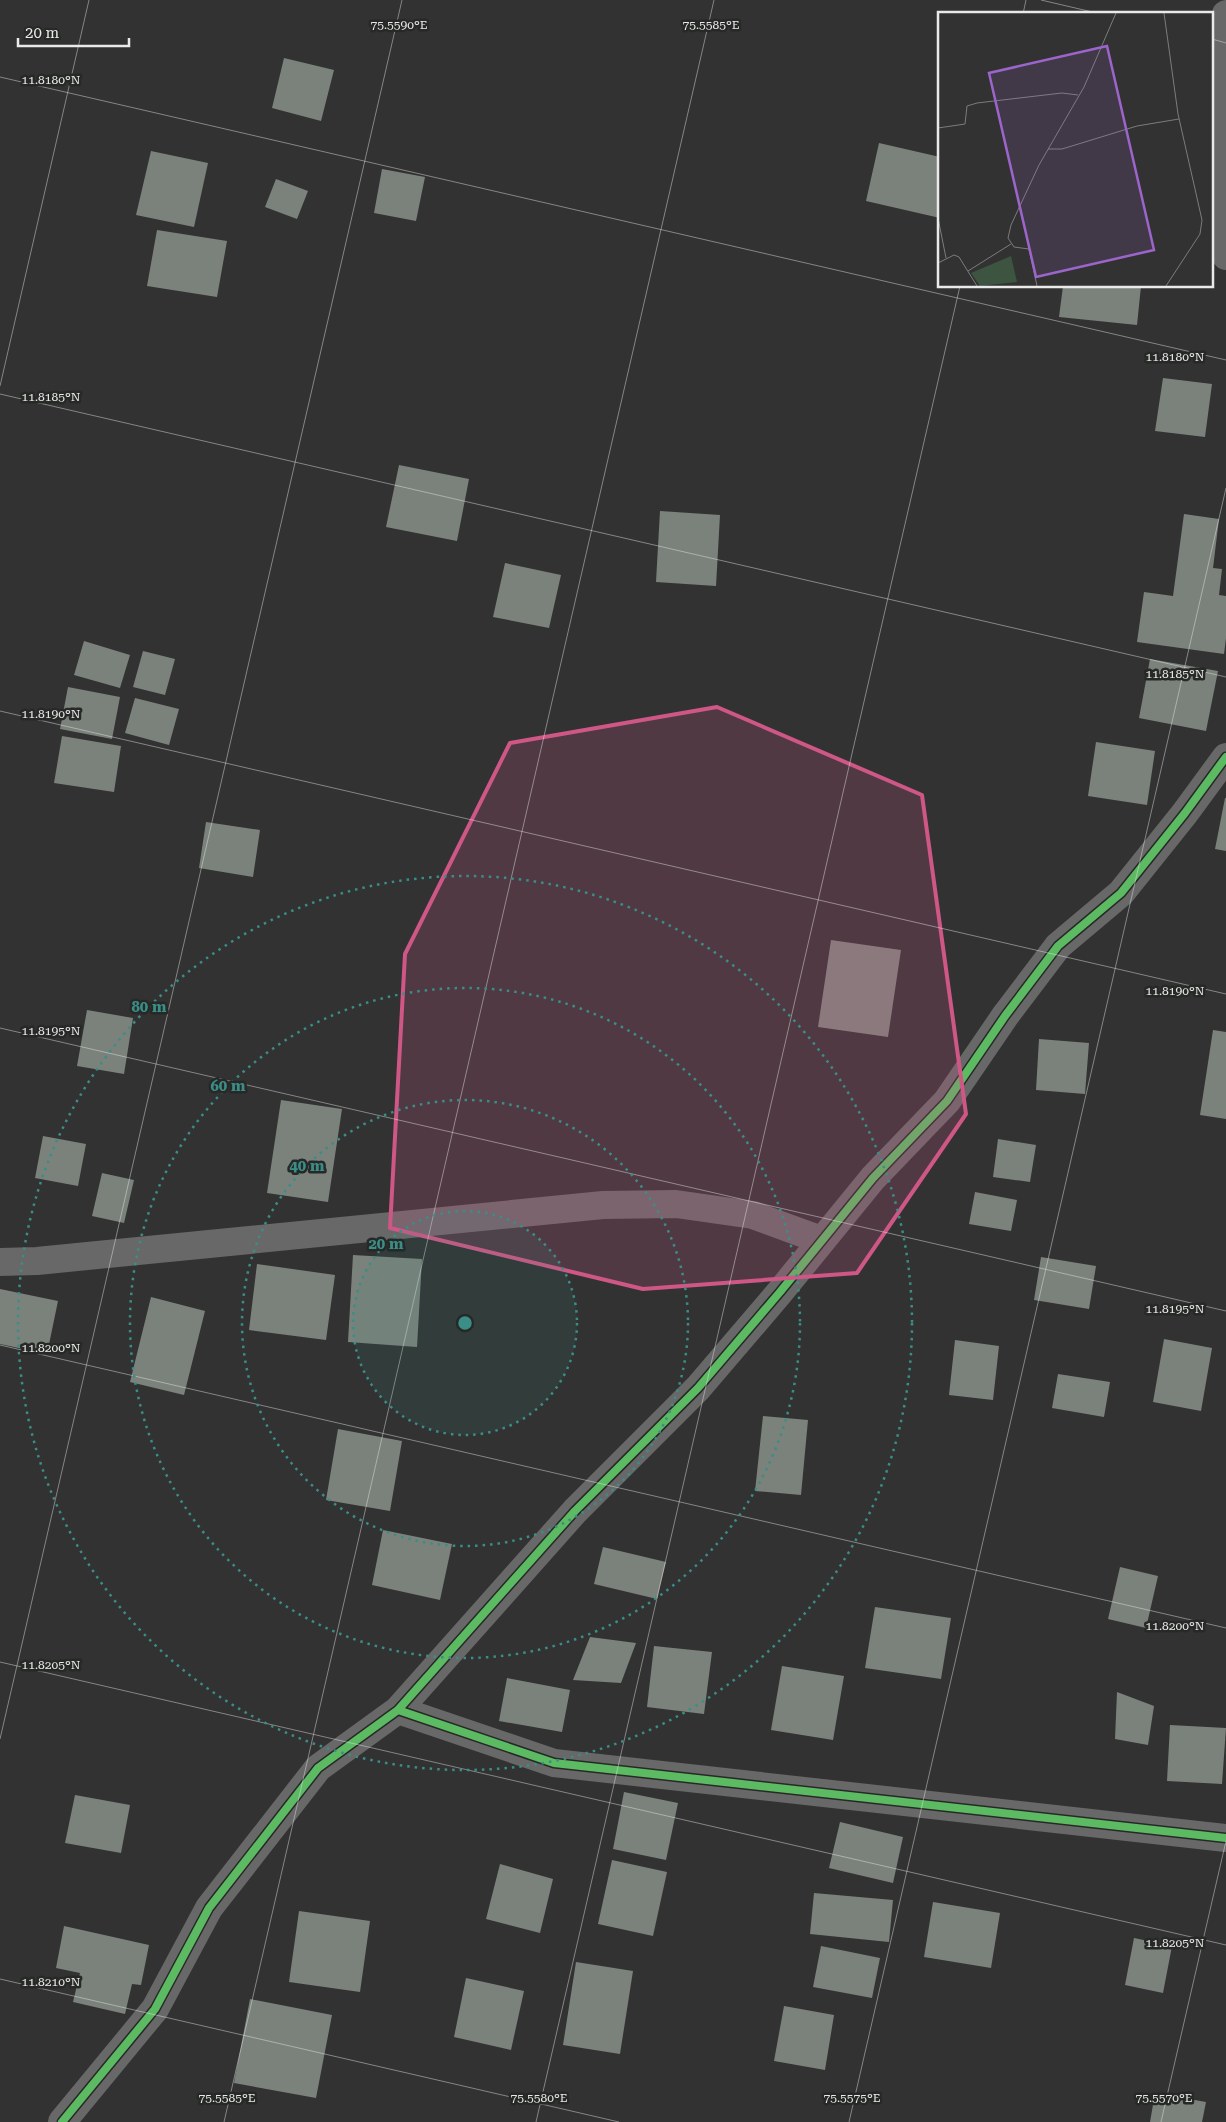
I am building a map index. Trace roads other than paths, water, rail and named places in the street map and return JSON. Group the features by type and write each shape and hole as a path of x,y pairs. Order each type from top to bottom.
{"street":[{"path":"1226,14 1220,101 1226,256"},
{"path":"62,2122 155,2009 209,1908 318,1768 398,1710 575,1511 698,1388 780,1292 873,1178 947,1101 1005,1016 1058,946 1120,894 1186,813 1226,757"},
{"path":"0,1262 47,1260 603,1205 676,1204 753,1215 821,1240"},
{"path":"398,1710 554,1763 1226,1838"}]}
